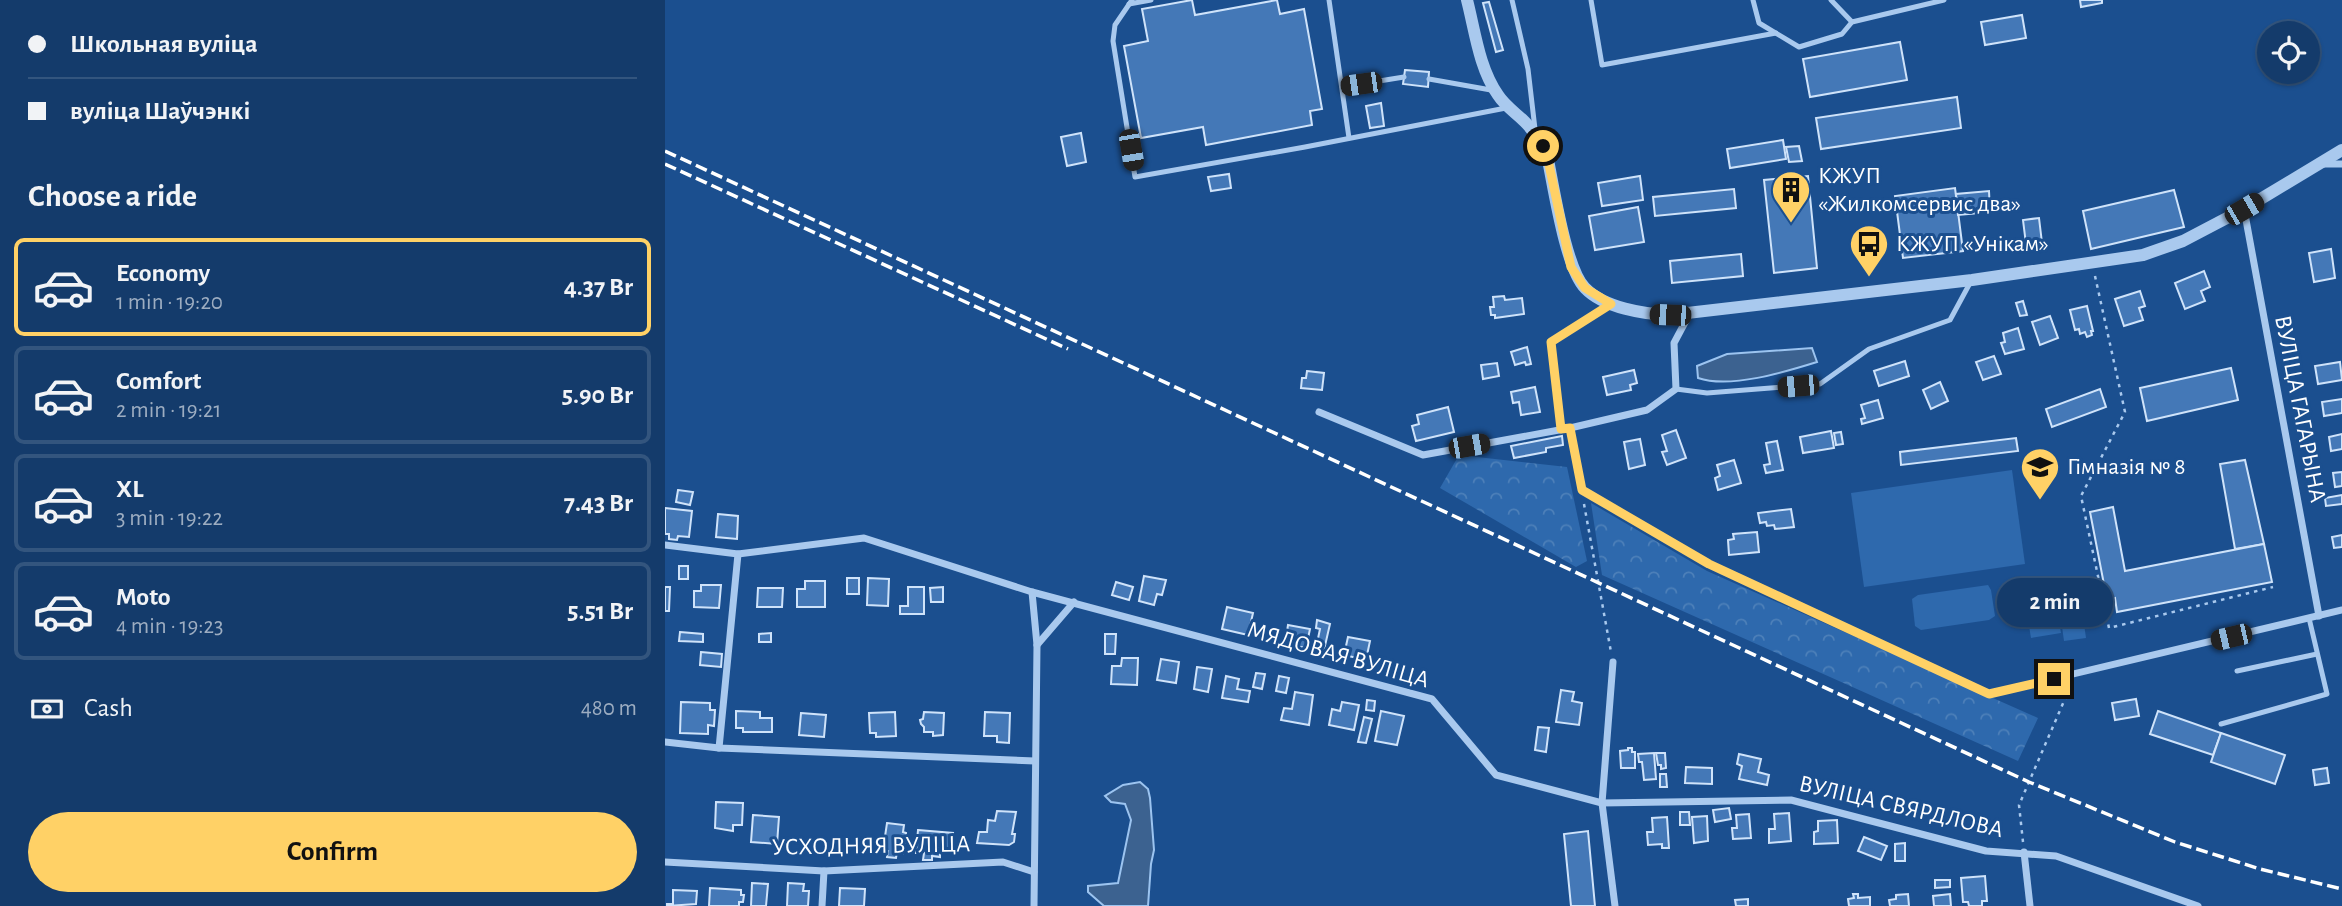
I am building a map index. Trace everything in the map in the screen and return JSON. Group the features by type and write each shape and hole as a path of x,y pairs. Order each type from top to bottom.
{"street":[{"path":"1467,0 1480,53 1495,90 1527,123 1548,160 1571,267 1585,288 1611,304 1645,314 1691,313 1972,280 2143,255 2173,244 2244,209 2342,150"},
{"path":"2322,164 2342,164"},
{"name":"ВУЛІЦА ГАГАРЫНА","path":"2244,209 2319,616"},
{"path":"1561,429 1551,342 1611,304"},
{"path":"1319,412 1423,455 1570,428 1647,410 1677,389 1674,343 1691,313"},
{"path":"1570,428 1582,490 1709,564 1989,694 2342,610"},
{"path":"665,545 738,554 864,538 1032,592 1037,645 1034,906"},
{"path":"719,748 738,554"},
{"name":"МЯДОВАЯ ВУЛІЦА","path":"1032,592 1432,699 1496,775 1602,803"},
{"path":"1037,645 1074,602"},
{"path":"1613,662 1602,803 1615,906"},
{"path":"665,742 719,748 1035,761"},
{"name":"ВУЛІЦА СВЯРДЛОВА","path":"1602,803 1791,800 1986,850 2056,856 2198,906"},
{"path":"2024,852 2031,906"},
{"name":"УСХОДНЯЯ ВУЛІЦА","path":"665,862 824,871 1003,862 1034,872"},
{"path":"823,906 824,871"}],"lane":[{"path":"1151,0 1131,2 1115,25 1113,41 1135,177 1509,107"},
{"path":"1329,0 1349,138"},
{"path":"1512,0 1528,69 1536,136"},
{"path":"1591,0 1602,65 1776,33"},
{"path":"1753,0 1759,23 1800,47 1842,34 1852,22 1944,0"},
{"path":"1832,0 1852,22"},
{"path":"1342,87 1404,77"},
{"path":"1429,79 1495,90"},
{"path":"1677,389 1707,393 1820,384 1869,349 1951,320 1972,280"},
{"path":"2221,724 2327,694 2309,618"},
{"path":"2237,671 2318,654"}],"path":[{"path":"2092,262 2125,412 2081,496 2109,628 2273,587"},
{"path":"1582,490 1613,662"},
{"path":"2024,852 2018,805 2076,673"}],"green space":[{"path":"1459,455 1567,467 1587,561 1576,567 1440,488"},
{"path":"2012,470 2025,564 1864,587 1851,493"},
{"path":"1591,503 1707,571 2038,718 2018,761 1602,575"},
{"path":"2052,579 2061,633 2031,638 2022,584"},
{"path":"1988,585 1995,616 1989,620 1921,630 1915,626 1912,599 1918,595"},
{"path":"2079,588 2086,638 2064,641 2057,591"}],"shaded area":[{"path":"1812,348 1817,362 1789,370 1726,382 1698,378 1697,366 1727,354"},
{"path":"1140,782 1148,789 1150,798 1154,850 1148,906 1104,906 1088,892 1088,886 1118,883 1131,820 1125,804 1111,802 1105,796 1123,785"}],"building":[{"path":"1192,0 1195,15 1277,0 1280,14 1304,9 1322,109 1310,111 1312,125 1206,145 1203,127 1141,138 1124,46 1148,41 1142,9"},
{"path":"2080,0 2102,0 2102,3 2081,7"},
{"path":"1489,2 1503,50 1496,52 1483,3"},
{"path":"2022,15 2026,38 1985,45 1981,22"},
{"path":"1900,42 1907,80 1810,97 1803,59"},
{"path":"1405,70 1429,72 1428,87 1403,84"},
{"path":"1957,97 1961,128 1821,149 1816,118"},
{"path":"1381,103 1384,126 1370,128 1366,106"},
{"path":"1081,133 1086,162 1067,166 1061,137"},
{"path":"1783,140 1786,159 1730,168 1727,149"},
{"path":"1799,146 1802,161 1789,162 1786,147"},
{"path":"1229,174 1231,188 1211,191 1208,177"},
{"path":"1640,176 1643,200 1602,206 1598,183"},
{"name":"КЖУП «Жилкомсервис два»","path":"1808,176 1817,268 1774,273 1764,180"},
{"path":"1955,188 1963,251 1903,258 1895,196"},
{"path":"1734,189 1736,208 1655,216 1653,197"},
{"path":"2174,190 2184,227 2091,249 2083,211"},
{"path":"1989,191 1990,212 1958,215 1956,194"},
{"path":"1638,207 1644,242 1595,250 1589,216"},
{"path":"2039,218 2042,243 2026,244 2023,220"},
{"path":"2331,249 2335,278 2314,282 2309,253"},
{"path":"1741,254 1743,276 1672,283 1670,261"},
{"path":"2204,271 2210,287 2201,291 2205,301 2185,309 2175,283"},
{"path":"2140,291 2145,306 2139,308 2143,320 2124,326 2115,299"},
{"path":"1504,296 1505,300 1522,298 1524,314 1495,318 1495,315 1491,315 1493,297"},
{"path":"2023,301 2027,315 2020,316 2016,303"},
{"path":"2087,306 2093,331 2092,335 2087,337 2085,332 2080,334 2079,329 2075,330 2070,310"},
{"path":"2050,316 2058,338 2040,345 2032,322"},
{"path":"2018,328 2024,349 2005,354 2001,343 2005,342 2003,333"},
{"path":"1527,347 1531,364 1526,365 1525,362 1515,365 1511,352"},
{"path":"1994,356 2001,374 1983,380 1976,362"},
{"path":"1905,361 1909,376 1879,386 1874,371"},
{"path":"2340,362 2342,380 2318,384 2315,366"},
{"path":"1497,363 1499,376 1483,379 1481,365"},
{"path":"2231,368 2238,400 2147,421 2140,388"},
{"path":"1634,370 1637,383 1630,385 1631,390 1607,395 1603,377"},
{"path":"1307,371 1324,373 1322,390 1301,388 1302,378 1306,378"},
{"path":"1940,382 1948,401 1931,409 1923,390"},
{"path":"1535,387 1540,412 1521,415 1519,402 1513,403 1511,392"},
{"path":"2100,389 2106,407 2052,427 2046,409"},
{"path":"2342,399 2342,413 2324,416 2322,402"},
{"path":"1878,400 1883,418 1862,424 1861,419 1865,418 1861,405"},
{"path":"1448,407 1454,432 1416,441 1412,426 1419,424 1417,415"},
{"path":"1676,430 1686,458 1667,465 1662,452 1667,451 1662,435"},
{"path":"1831,431 1834,448 1803,453 1800,437"},
{"path":"1841,432 1843,444 1836,445 1834,433"},
{"path":"2342,434 2342,449 2331,451 2329,437"},
{"path":"1562,436 1563,445 1546,448 1546,452 1514,458 1511,446"},
{"path":"2016,438 2018,451 1901,465 1900,452"},
{"path":"1640,439 1645,465 1629,469 1624,442"},
{"path":"1777,441 1783,470 1766,473 1764,465 1770,464 1766,443"},
{"path":"1734,460 1741,483 1718,490 1715,478 1720,476 1717,465"},
{"path":"2245,460 2264,544 2235,549 2220,464"},
{"path":"2342,472 2342,486 2335,487 2333,473"},
{"path":"678,490 693,492 690,505 676,502"},
{"path":"2342,495 2342,504 2326,506 2325,498"},
{"path":"2113,507 2125,571 2264,544 2272,582 2117,612 2115,598 2107,600 2090,512"},
{"path":"665,508 692,511 689,537 669,539 669,534 665,534"},
{"path":"1791,509 1794,527 1775,529 1774,525 1760,523 1758,513"},
{"path":"718,514 738,516 737,539 716,537"},
{"path":"1757,532 1759,552 1729,555 1728,540 1734,539 1733,534"},
{"path":"2342,535 2342,547 2334,548 2332,537"},
{"path":"679,566 688,566 688,579 679,579"},
{"path":"1144,576 1166,580 1162,595 1157,594 1154,605 1139,601"},
{"path":"847,578 859,578 859,594 847,594"},
{"path":"868,578 889,579 888,606 867,605"},
{"path":"805,581 825,581 825,607 797,607 797,589 805,589"},
{"path":"1116,582 1133,587 1129,600 1112,595"},
{"path":"701,585 721,585 719,608 694,607 694,591 701,591"},
{"path":"665,587 670,587 669,611 665,611"},
{"path":"908,587 924,587 924,614 900,614 900,606 908,606"},
{"path":"943,587 943,602 931,602 930,588"},
{"path":"758,588 783,588 782,607 757,607"},
{"path":"1227,607 1253,613 1248,635 1222,629"},
{"path":"1317,620 1330,624 1324,650 1316,648 1320,629 1316,628"},
{"path":"1288,625 1310,629 1306,648 1285,644"},
{"path":"680,632 703,634 703,642 679,641"},
{"path":"771,633 771,642 759,642 759,634"},
{"path":"1105,634 1116,634 1115,654 1105,654"},
{"path":"1348,637 1370,641 1366,660 1344,655"},
{"path":"701,652 722,654 721,667 700,665"},
{"path":"1122,658 1138,658 1137,685 1111,684 1112,666 1121,666"},
{"path":"1161,659 1179,662 1176,683 1157,680"},
{"path":"1197,667 1212,669 1208,692 1194,689"},
{"path":"1256,673 1265,674 1262,689 1253,687"},
{"path":"1226,676 1239,679 1237,689 1250,691 1248,702 1222,698"},
{"path":"1279,676 1289,678 1286,693 1276,691"},
{"path":"1561,690 1574,692 1572,701 1582,703 1579,725 1556,722"},
{"path":"1295,692 1313,695 1309,725 1281,720 1284,708 1292,709"},
{"path":"2136,699 2139,716 2115,720 2112,703"},
{"path":"1367,700 1375,701 1374,711 1366,710"},
{"path":"681,702 710,703 710,710 715,710 714,726 708,725 708,734 680,733"},
{"path":"1342,702 1359,705 1354,730 1329,725 1332,709 1340,711"},
{"path":"736,711 760,712 760,718 772,718 772,732 743,732 743,728 736,728"},
{"path":"1381,711 1404,716 1397,745 1375,741"},
{"path":"2158,711 2221,733 2213,755 2150,734"},
{"path":"895,712 896,736 876,737 876,733 870,733 869,713"},
{"path":"924,712 944,713 943,735 933,736 933,732 924,732 920,720 923,719"},
{"path":"985,712 1010,713 1009,743 997,742 997,736 984,736"},
{"path":"801,713 826,715 824,737 799,735"},
{"path":"1364,717 1372,719 1366,743 1358,742"},
{"path":"1538,727 1549,728 1546,752 1535,750"},
{"path":"2221,733 2285,755 2275,784 2211,762"},
{"path":"1628,748 1635,752 1635,768 1621,768 1620,751"},
{"path":"1654,753 1656,779 1644,780 1638,754"},
{"path":"1656,753 1665,753 1666,768 1661,769 1661,765 1658,765"},
{"path":"1739,754 1761,759 1758,772 1769,775 1767,785 1739,779 1742,766 1737,764"},
{"path":"1686,767 1712,768 1712,784 1685,783"},
{"path":"2327,768 2329,783 2315,785 2313,770"},
{"path":"1660,774 1666,774 1667,787 1660,787"},
{"path":"716,802 743,803 742,825 733,825 733,831 715,828"},
{"path":"1729,808 1731,819 1715,822 1713,810"},
{"path":"997,811 1016,812 1012,834 1015,834 1014,842 1009,845 977,843 979,832 987,832 988,820 995,821"},
{"path":"1680,812 1689,812 1690,825 1680,825"},
{"path":"1789,813 1791,841 1769,843 1769,829 1775,829 1774,814"},
{"path":"1749,814 1751,838 1733,839 1732,828 1737,828 1736,815"},
{"path":"753,815 779,817 777,844 751,842"},
{"path":"1707,816 1708,841 1694,843 1692,817"},
{"path":"1667,817 1669,848 1662,848 1662,844 1648,845 1647,832 1653,832 1652,818"},
{"path":"1837,820 1838,843 1814,844 1818,821"},
{"path":"887,823 904,825 903,832 906,833 903,853 897,852 896,858 887,857 888,851 883,850"},
{"path":"918,830 953,833 951,853 940,852 940,857 932,856 932,860 923,860 924,853 916,853"},
{"path":"1588,831 1595,906 1571,906 1564,834"},
{"path":"1864,837 1887,846 1881,860 1858,851"},
{"path":"1905,843 1905,861 1895,861 1895,844"},
{"path":"1985,876 1987,901 1982,901 1982,906 1969,906 1968,902 1963,902 1961,878"},
{"path":"1935,880 1950,880 1950,887 1935,888"},
{"path":"752,883 768,884 766,906 751,906"},
{"path":"788,883 804,884 803,891 809,891 808,906 787,906"},
{"path":"710,888 741,890 741,895 744,895 743,902 739,902 739,906 709,906"},
{"path":"840,888 865,889 864,906 839,906"},
{"path":"673,890 697,891 696,904 667,906 673,904"},
{"path":"1853,894 1858,894 1858,898 1870,897 1870,906 1849,906 1848,899 1854,898"},
{"path":"1908,894 1909,906 1890,906 1889,900 1896,899 1896,895"},
{"path":"1950,894 1951,906 1934,906 1933,896"},
{"path":"1748,899 1748,906 1736,906 1735,900"}],"railway":[{"path":"665,151 2029,782 2175,842 2260,869 2342,889"},
{"path":"665,164 1068,349"}],"place":[{"name":"КЖУП «Жилкомсервис два»","path":"1791,224"},
{"name":"КЖУП «Унікам»","path":"1869,278"},
{"name":"Гімназія № 8","path":"2040,501"}],"route":[{"path":"1543,146 1571,267 1585,288 1611,304 1551,342 1561,429 1570,428 1582,490 1709,564 1989,694 2054,679"}]}
